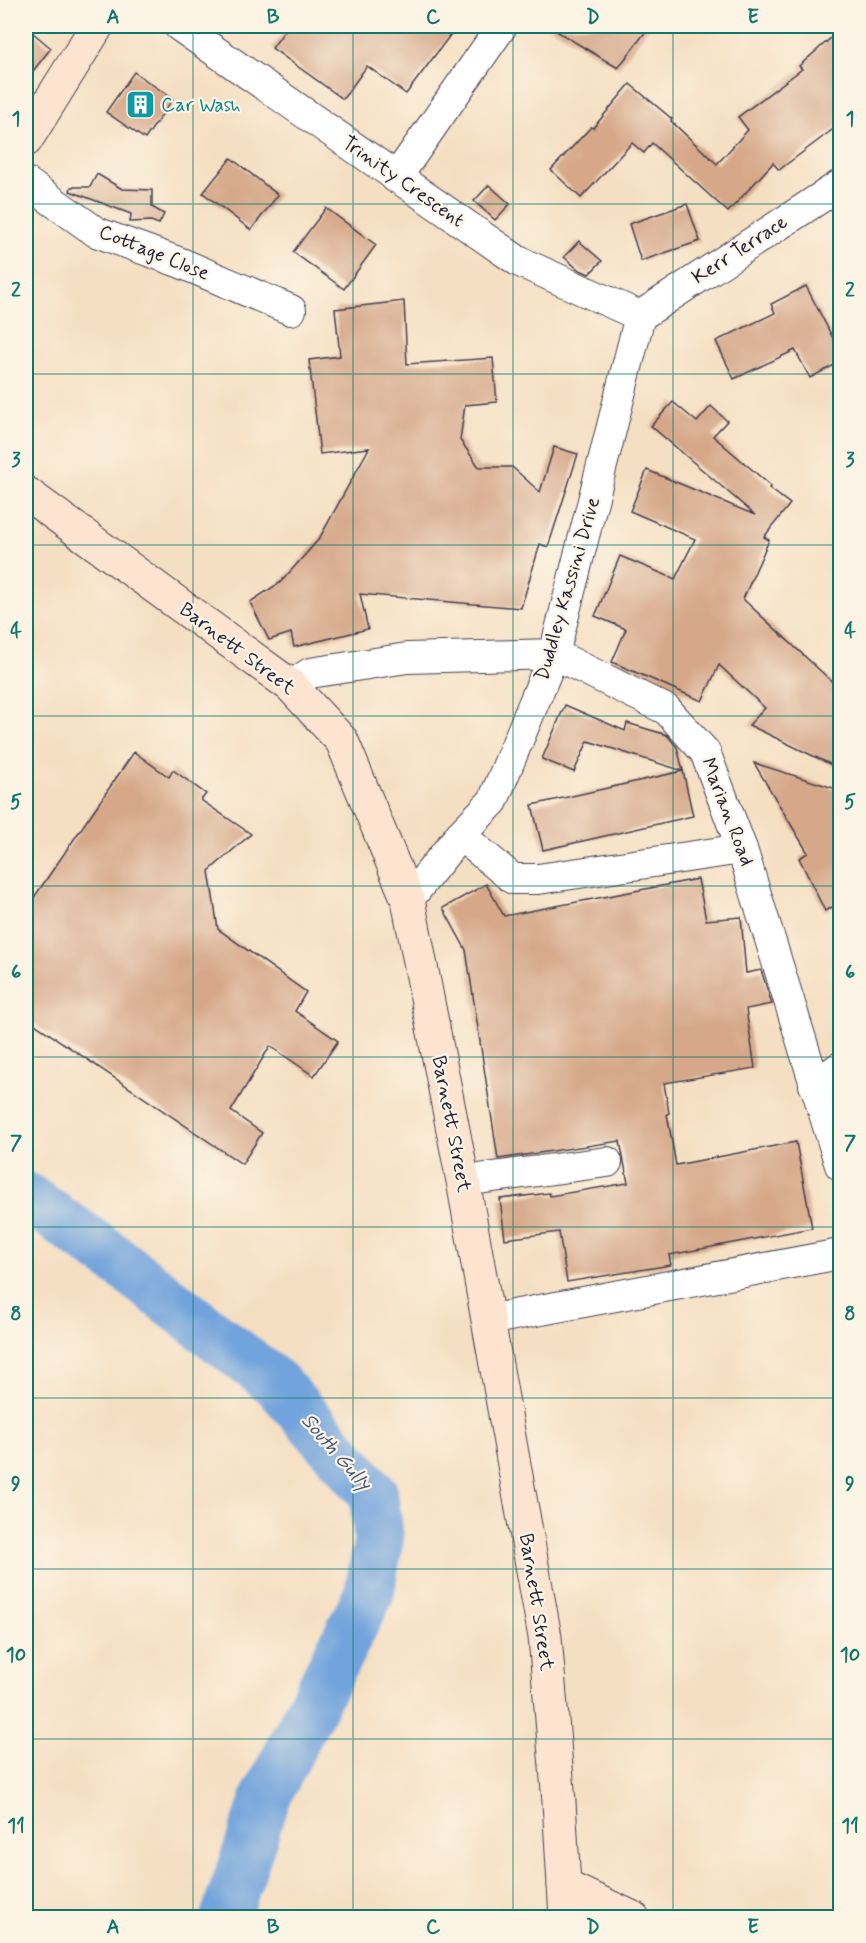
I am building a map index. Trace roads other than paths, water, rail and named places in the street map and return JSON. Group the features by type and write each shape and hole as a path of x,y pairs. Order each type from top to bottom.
{"main road":[{"path":"26,140 97,26"},
{"name":"Barnett Street","path":"26,493 291,686 342,741 408,900 463,1181 545,1637 565,1902"},
{"path":"565,1902 633,1917"}],"street":[{"name":"Trinity Crescent","path":"179,26 518,261 640,316"},
{"path":"396,178 502,26"},
{"name":"Cottage Close","path":"26,182 96,232 181,262 291,310"},
{"name":"Kerr Terrace","path":"640,316 840,185"},
{"name":"Duddley Kassini Drive","path":"408,900 460,836 493,801 554,654 640,316"},
{"name":"Marian Road","path":"291,686 310,673 407,658 554,654 667,710 705,752 742,849 840,1166"},
{"path":"460,836 513,879 538,879 742,849"},
{"path":"814,1085 840,1067"},
{"path":"463,1181 607,1162"},
{"path":"487,1320 840,1254"}],"waterway":[{"name":"South Gully","path":"26,1197 111,1256 276,1383 373,1493 379,1538 369,1594 266,1797 225,1918"}],"place":[{"name":"Car Wash","path":"140,105"}]}
